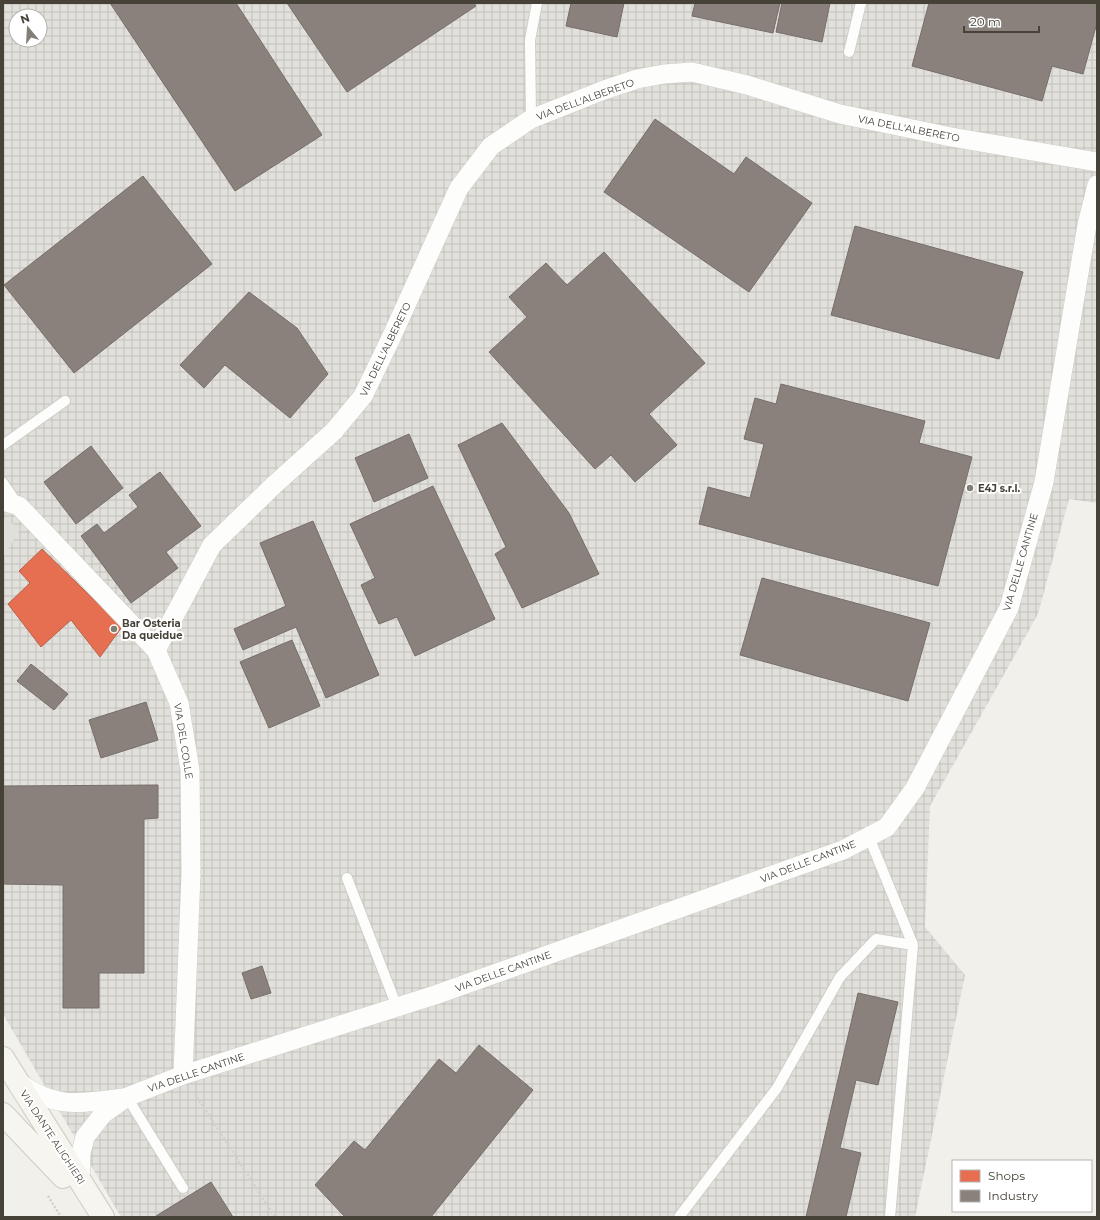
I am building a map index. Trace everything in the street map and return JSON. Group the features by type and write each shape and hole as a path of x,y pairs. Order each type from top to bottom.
{"main road":[{"name":"VIA DANTE ALIGHIERI","path":"5,1060 72,1178"},
{"name":"VIA DANTE ALIGHIERI","path":"5,1060 18,1105 72,1178 101,1214"},
{"path":"3,1114 72,1178"}],"street":[{"name":"VIA DELL'ALBERETO","path":"156,650 212,545 274,485 334,431 363,396 459,188 491,146 531,119 597,92 637,79 664,74 692,72 747,85 840,114 951,137 1097,162"},
{"name":"VIA DELLE CANTINE","path":"72,1178 85,1137 103,1114 127,1097 182,1075 442,993 843,850 887,827 915,788 1009,608 1044,482 1087,225 1097,185"},
{"name":"VIA DEL COLLE","path":"11,504 156,650 179,703 190,770 192,874 182,1075"},
{"name":"VIA DELLE CANTINE","path":"17,1082 32,1093 60,1102 75,1104 127,1097"}],"lane":[{"path":"531,119 530,40 537,3"},
{"path":"849,52 861,3"},
{"path":"3,445 66,401"},
{"path":"3,483 11,504"},
{"path":"869,837 913,945 890,1217"},
{"path":"347,878 397,1007"},
{"path":"679,1217 777,1088 840,977 876,939 913,945"},
{"path":"127,1097 182,1188"}],"path":[{"path":"182,1075 275,1217"}],"shaded area":[{"path":"3,3 1097,3 1097,503 1069,499 1038,614 930,806 925,927 965,975 915,1217 121,1217 3,1014"},
{"path":"3,517 20,529 3,558"}],"building: Shops":[{"path":"42,549 122,627 100,657 71,620 41,647 8,604 30,583 19,571"}],"building: Industry":[{"path":"110,3 236,3 322,135 235,191"},
{"path":"287,3 474,3 476,6 347,92"},
{"path":"571,3 624,3 617,37 566,26"},
{"path":"695,3 780,3 773,33 692,16"},
{"path":"782,3 830,3 822,42 776,32"},
{"path":"929,3 1097,3 1097,23 1083,74 1052,66 1042,101 912,66"},
{"path":"655,119 734,174 746,157 812,203 749,292 604,192"},
{"path":"143,176 212,264 74,373 4,285"},
{"path":"855,226 1023,272 999,359 831,315"},
{"path":"604,252 705,363 649,414 677,445 635,482 611,455 595,469 489,352 527,317 509,297 546,263 567,285"},
{"path":"249,292 297,328 328,374 290,418 225,365 204,388 180,365"},
{"path":"781,384 925,421 919,443 972,457 938,586 699,524 708,487 750,498 764,444 744,439 755,398 776,404"},
{"path":"502,423 569,513 599,574 522,608 495,554 506,547 458,445"},
{"path":"409,434 428,478 374,502 355,458"},
{"path":"91,446 123,488 76,524 44,482"},
{"path":"160,472 201,526 166,552 178,568 131,603 81,536 97,524 104,533 138,507 129,495"},
{"path":"433,486 495,619 415,656 397,617 379,624 361,585 375,578 350,524"},
{"path":"313,521 379,675 326,698 296,627 243,650 234,629 286,606 260,543"},
{"path":"762,578 930,623 908,701 740,655"},
{"path":"292,640 320,706 269,728 240,662"},
{"path":"31,664 68,694 54,710 17,681"},
{"path":"146,702 158,740 101,758 89,720"},
{"path":"158,785 158,818 144,819 144,973 99,973 99,1008 63,1008 63,885 3,884 3,786"},
{"path":"262,966 271,993 251,999 242,973"},
{"path":"858,993 898,1002 878,1085 856,1080 840,1148 861,1153 846,1217 806,1217"},
{"path":"479,1045 533,1090 431,1217 345,1217 315,1185 354,1141 365,1150 439,1059 456,1073"},
{"path":"211,1182 233,1217 156,1216"}],"place":[{"name":"E4J s.r.l.","path":"970,488"},
{"name":"Bar Osteria Da queidue","path":"114,629"}]}
